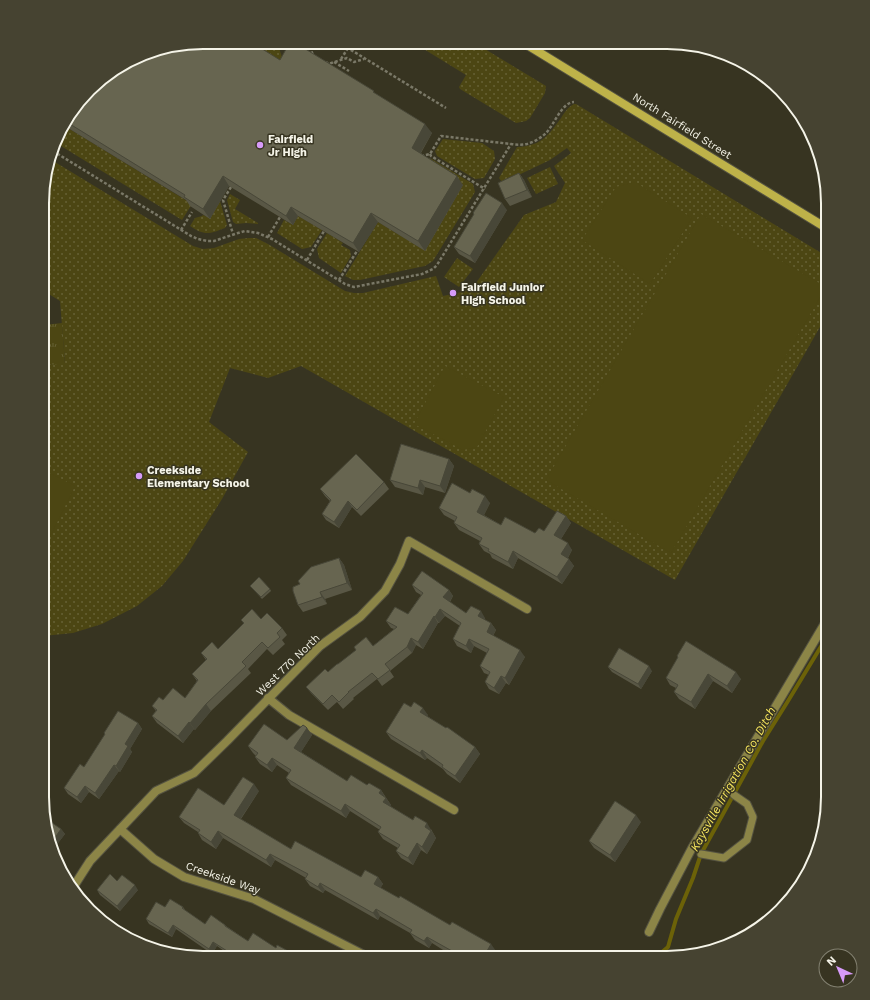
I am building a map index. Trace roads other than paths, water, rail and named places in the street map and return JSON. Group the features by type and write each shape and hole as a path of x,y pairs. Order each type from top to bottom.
{"street":[{"name":"North Fairfield Street","path":"534,49 821,225"},
{"name":"West 770 North","path":"76,883 90,860 156,791 194,773 320,646 360,617 385,592 400,564 409,541 527,609"},
{"path":"649,932 692,848 821,630"},
{"path":"268,698 289,715 454,810"},
{"name":"Creekside Way","path":"120,829 154,859 184,877 254,899 356,951"}],"lane":[{"path":"701,854 724,858 748,840 753,817 747,804 734,795"}],"waterway":[{"name":"Kaysville Irrigation Co. Ditch","path":"663,951 668,947 676,919 701,854 763,741 821,647"}],"place":[{"name":"Fairfield Jr High","path":"260,145"},
{"name":"Fairfield Junior High School","path":"453,293"},
{"name":"Creekside Elementary School","path":"139,476"}]}
